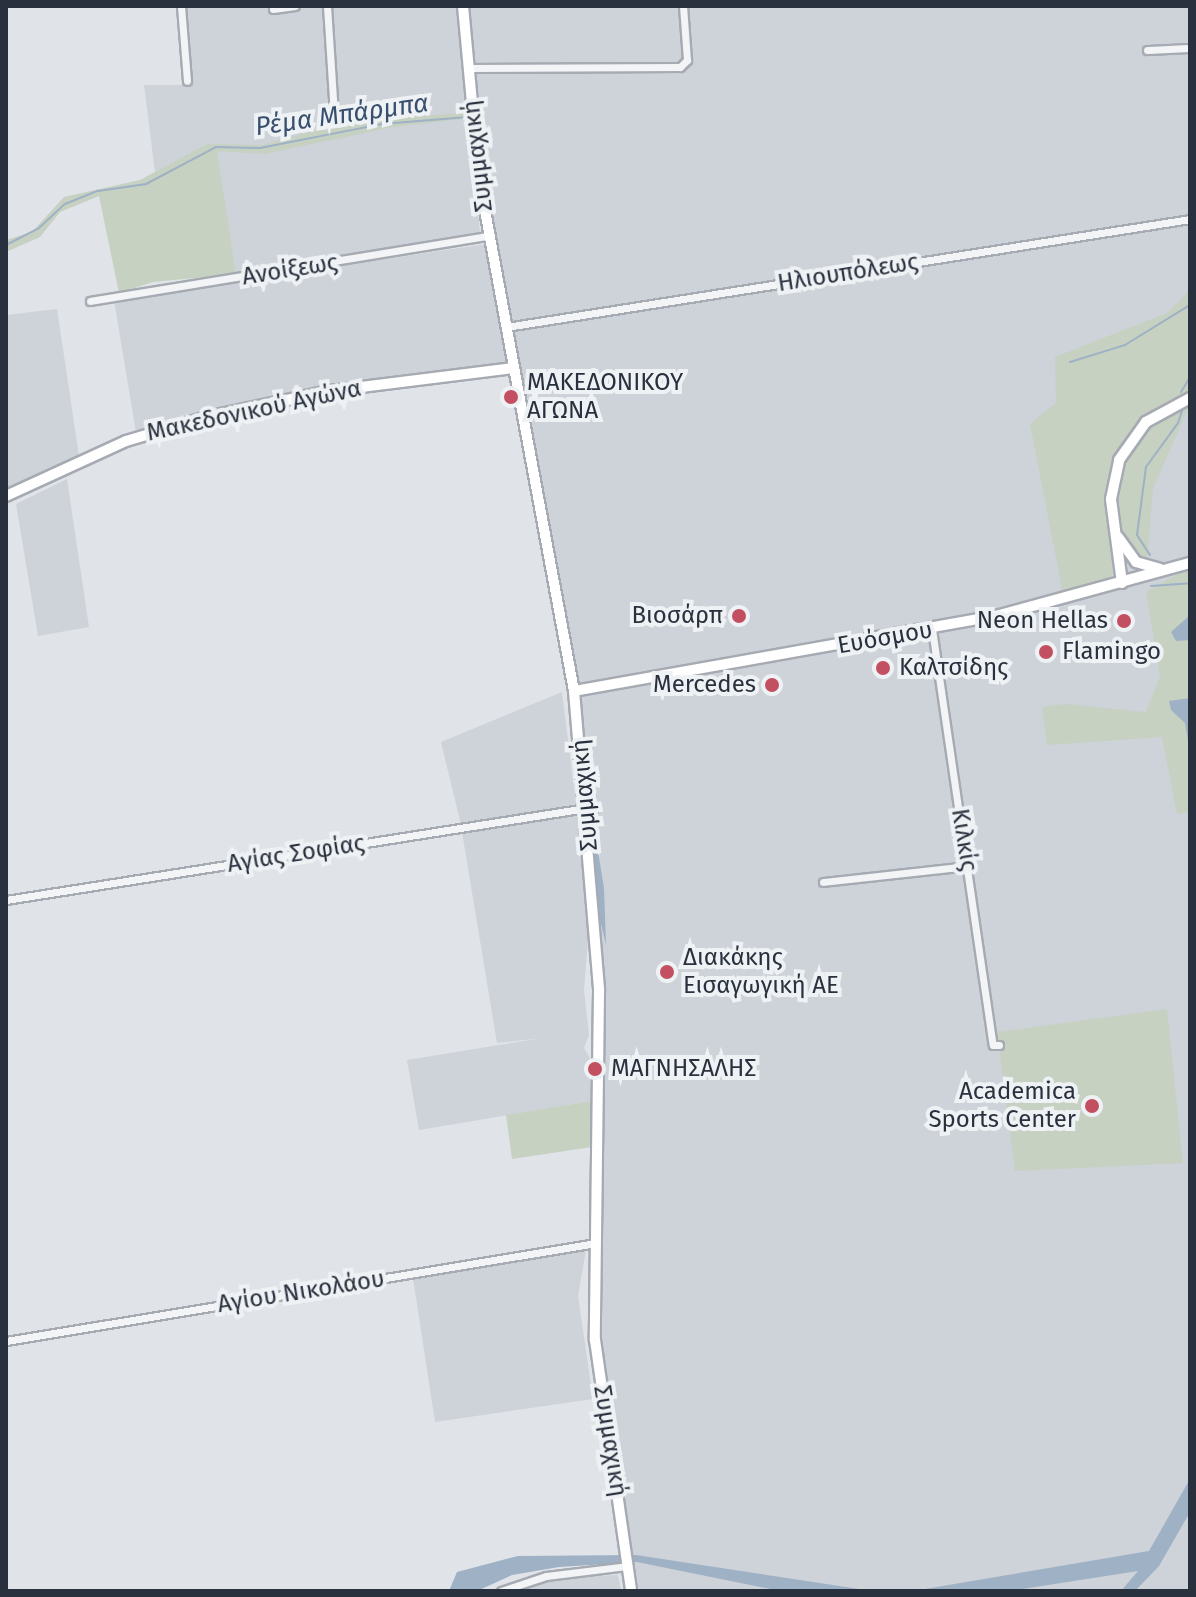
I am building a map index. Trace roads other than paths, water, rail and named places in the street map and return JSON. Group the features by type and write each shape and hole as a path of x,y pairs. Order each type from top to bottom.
{"street":[{"path":"181,6 187,81"},
{"path":"273,9 295,6"},
{"path":"327,6 334,115"},
{"name":"Συμμαχική","path":"463,6 489,236 574,691 599,991 595,1340 631,1591"},
{"path":"468,68 686,64 683,6"},
{"path":"1147,50 1190,48"},
{"name":"Ηλιουπόλεως","path":"506,327 1190,219"},
{"name":"Ανοίξεως","path":"90,301 489,236"},
{"name":"Μακεδονικού Αγώνα","path":"6,496 126,441 207,417 329,391 514,368"},
{"path":"1122,583 1111,487 1126,445 1157,412 1190,398"},
{"path":"1115,532 1126,551 1141,565 1162,570"},
{"path":"1122,583 1129,566 1126,551"},
{"name":"Ευόσμου","path":"574,691 932,629 1122,583 1190,563"},
{"name":"Κιλκίς","path":"932,629 993,1045 999,1045"},
{"name":"Αγίας Σοφίας","path":"6,900 586,808"},
{"path":"823,882 969,866"},
{"name":"Αγίου Νικολάου","path":"6,1341 596,1243"},
{"path":"501,1591 546,1576 628,1566"}],"water":[{"path":"1190,615 1190,640 1176,641 1171,632"},
{"path":"1190,698 1190,752 1185,723 1171,710 1169,701"},
{"path":"592,769 599,813 593,821 604,888 606,945 591,881"},
{"path":"1190,1479 1190,1512 1159,1566 1135,1591 1121,1591 1138,1571 1009,1591 913,1591 1149,1551"},
{"path":"636,1555 872,1591 780,1591 637,1562 559,1567 512,1575 477,1591 449,1591 457,1572 518,1556"}],"waterway":[{"name":"Ρέμα Μπάρμπα","path":"6,245 39,228 65,204 98,191 146,184 216,147 260,148 382,124 468,117"},
{"path":"1070,362 1125,345 1190,305"},
{"path":"1181,392 1190,377"},
{"path":"1150,555 1137,535 1146,467 1178,423 1184,405"},
{"path":"1151,586 1190,583"}],"place":[{"name":"ΜΑΚΕΔΟΝΙΚΟΥ ΑΓΩΝΑ","path":"511,397"},
{"name":"Βιοσάρπ","path":"739,616"},
{"name":"Neon Hellas","path":"1124,621"},
{"name":"Flamingo","path":"1046,652"},
{"name":"Καλτσίδης","path":"883,668"},
{"name":"Mercedes","path":"772,685"},
{"name":"Διακάκης Εισαγωγική ΑΕ","path":"667,972"},
{"name":"ΜΑΓΝΗΣΑΛΗΣ","path":"595,1069"},
{"name":"Academica Sports Center","path":"1092,1106"}]}
